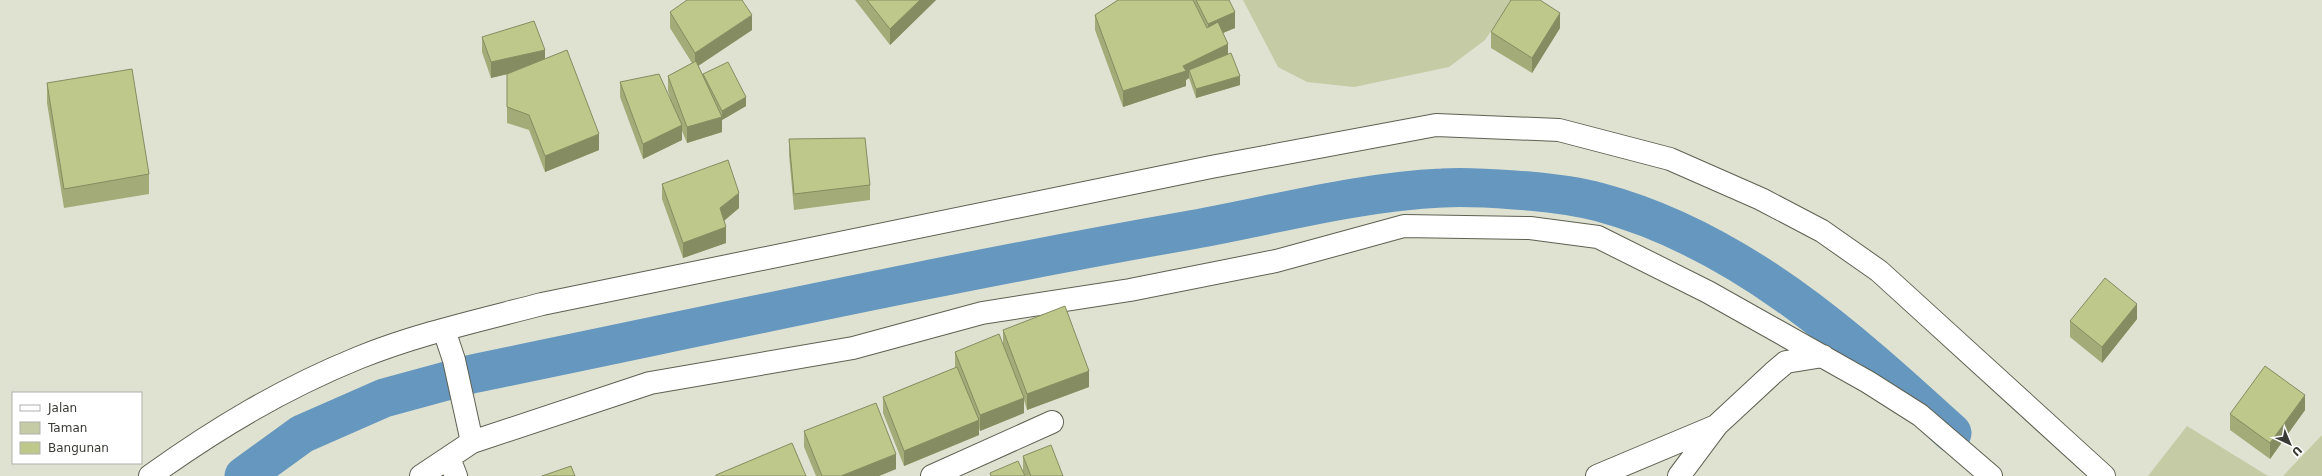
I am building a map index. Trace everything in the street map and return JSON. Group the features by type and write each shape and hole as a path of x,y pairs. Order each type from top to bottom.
{"street":[{"path":"150,476 205,437 281,393 359,357 444,330 542,304 1211,167 1436,126 1559,130 1670,160 1761,199 1822,231 1879,271 2104,476"},
{"path":"421,476 452,467 472,442 650,383 853,348 982,314 1130,290 1276,261 1404,226 1530,228 1598,237 1708,292 1823,356 1920,414 1991,476"},
{"path":"444,330 454,360 472,442"},
{"path":"1679,476 1717,425 1744,397 1786,362 1823,356"},
{"path":"932,476 1052,422"},
{"path":"1597,476 1717,425"}],"green space":[{"path":"1243,0 1512,0 1485,40 1449,67 1354,87 1307,82 1278,67"},
{"path":"2187,426 2268,476 2148,476"},
{"path":"2322,435 2322,476 2283,476"}],"building":[{"path":"687,0 742,0 752,15 695,53 670,12"},
{"path":"867,0 920,0 890,29"},
{"path":"1118,0 1193,0 1207,28 1218,22 1228,44 1183,66 1186,71 1123,91 1095,15"},
{"path":"1196,0 1229,0 1235,12 1208,24"},
{"path":"1511,0 1540,0 1560,13 1532,58 1491,32"},
{"path":"534,21 545,50 491,62 482,37"},
{"path":"567,50 599,134 545,156 529,115 507,107 507,74"},
{"path":"1231,53 1240,76 1196,89 1189,70"},
{"path":"696,61 722,117 687,127 668,76"},
{"path":"728,62 746,97 722,111 703,74"},
{"path":"132,69 149,174 64,189 47,83"},
{"path":"659,74 682,125 643,144 620,82"},
{"path":"865,138 870,185 794,194 789,139"},
{"path":"728,160 739,193 720,208 726,227 683,243 662,184"},
{"path":"2105,278 2137,304 2102,347 2070,321"},
{"path":"1065,306 1089,371 1027,394 1003,330"},
{"path":"999,334 1024,398 980,415 955,352"},
{"path":"2265,366 2305,395 2270,443 2230,414"},
{"path":"957,367 979,420 904,451 883,397"},
{"path":"876,403 896,454 841,476 822,476 804,431"},
{"path":"792,443 806,476 716,476 716,475"},
{"path":"1051,445 1063,476 1031,476 1023,456"},
{"path":"1018,461 1025,476 991,476 990,473"},
{"path":"571,466 575,476 542,476"}],"waterway":[{"path":"244,476 302,434 384,398 472,374 1006,264 1217,225 1313,205 1378,194 1453,187 1529,191 1590,200 1650,219 1698,240 1744,266 1789,296 1873,362 1952,433"}]}
